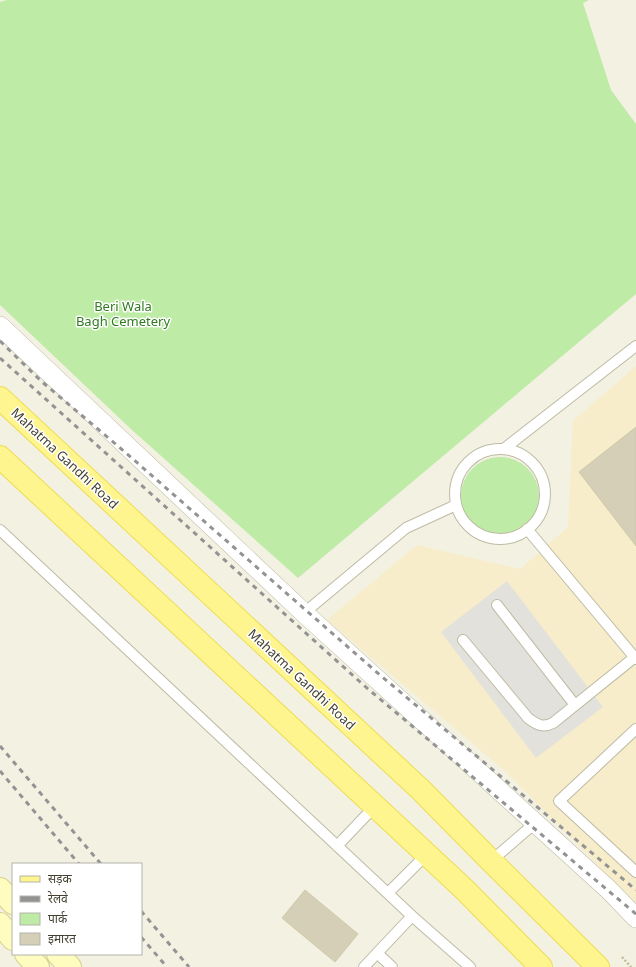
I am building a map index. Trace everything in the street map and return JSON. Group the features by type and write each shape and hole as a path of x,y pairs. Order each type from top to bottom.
{"main road":[{"name":"Mahatma Gandhi Road","path":"0,398 415,784 490,861 598,967"},
{"path":"0,457 427,854 541,967"},
{"path":"0,889 12,902"},
{"path":"0,924 12,938"},
{"path":"27,955 38,967"},
{"path":"59,955 70,967"}],"street":[{"path":"0,326 304,613 608,889 636,918"}],"lane":[{"path":"505,448 636,346"},
{"path":"505,448 521,454 535,466 542,477 544,499 539,516 528,529 510,538 494,539 476,532 464,522 456,505 455,488 460,471 472,458 489,450 505,448"},
{"path":"304,613 406,528 456,505"},
{"path":"463,640 528,718 543,726 553,723 635,658 528,529"},
{"path":"0,530 412,916 470,967"},
{"path":"497,605 575,705"},
{"path":"636,729 560,801 636,872"},
{"path":"337,846 375,806"},
{"path":"490,861 535,823"},
{"path":"388,893 427,854"},
{"path":"364,967 412,916"},
{"path":"377,953 392,967"}],"path":[{"path":"622,957 631,967"}],"shaded area":[{"path":"636,366 636,904 506,772 327,620 417,545 520,569 568,527 573,421"},
{"path":"507,581 603,707 536,758 441,632"}],"green space":[{"name":"Beri Wala Bagh Cemetery","path":"7,0 589,0 583,3 611,90 636,124 636,294 298,578 132,430 0,305 0,2"},
{"path":"500,457 515,460 527,469 536,481 539,496 536,511 527,523 515,532 500,535 485,532 473,523 464,511 461,496 464,481 473,469 485,460"}],"building":[{"path":"636,427 636,546 579,472"},
{"path":"305,890 358,934 335,962 282,918"}],"railway":[{"path":"0,341 41,381 118,446 380,675 636,890"},
{"path":"0,358 368,689 636,914"},
{"path":"0,746 100,863"},
{"path":"0,771 78,863"},
{"path":"142,912 189,967"},
{"path":"142,938 167,967"}]}
